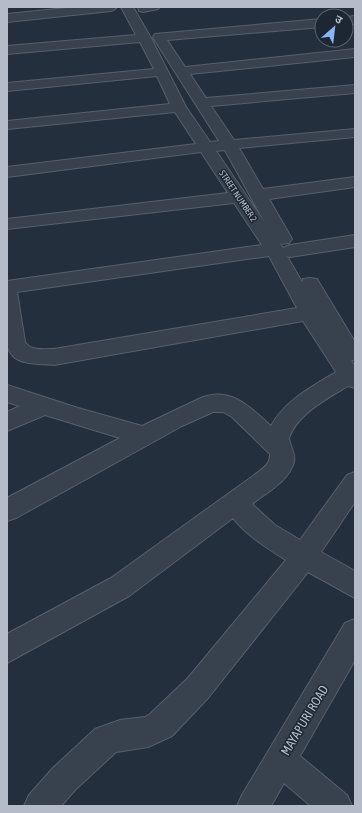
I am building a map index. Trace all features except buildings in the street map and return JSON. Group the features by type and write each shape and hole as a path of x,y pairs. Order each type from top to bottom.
{"street":[{"path":"7,18 111,7"},
{"name":"STREET NUMBER 2","path":"142,7 162,72 179,107 239,197 282,250 317,328 344,367 352,365"},
{"path":"7,50 314,24"},
{"path":"7,649 120,587 274,473 282,462 282,451 278,440 280,430 295,412 352,365 346,344 282,250 258,195 230,145 180,71 152,37"},
{"path":"180,71 355,53"},
{"path":"7,87 162,72"},
{"path":"202,104 355,89"},
{"path":"7,125 179,107"},
{"path":"7,172 205,147 355,133"},
{"path":"258,195 355,182"},
{"path":"7,224 239,197"},
{"path":"310,313 54,357 32,356 21,352 15,342 7,288 355,241"},
{"path":"7,393 43,406 144,436"},
{"path":"7,510 202,406 219,402 226,403 240,411 282,451"},
{"path":"7,422 43,406"},
{"path":"40,806 64,779 106,740 120,734 148,732 161,725 198,688 291,575 355,482"},
{"path":"236,502 243,514 271,537 355,585"},
{"name":"MAYAPURI ROAD","path":"254,806 355,634"},
{"path":"280,760 336,806"}]}
